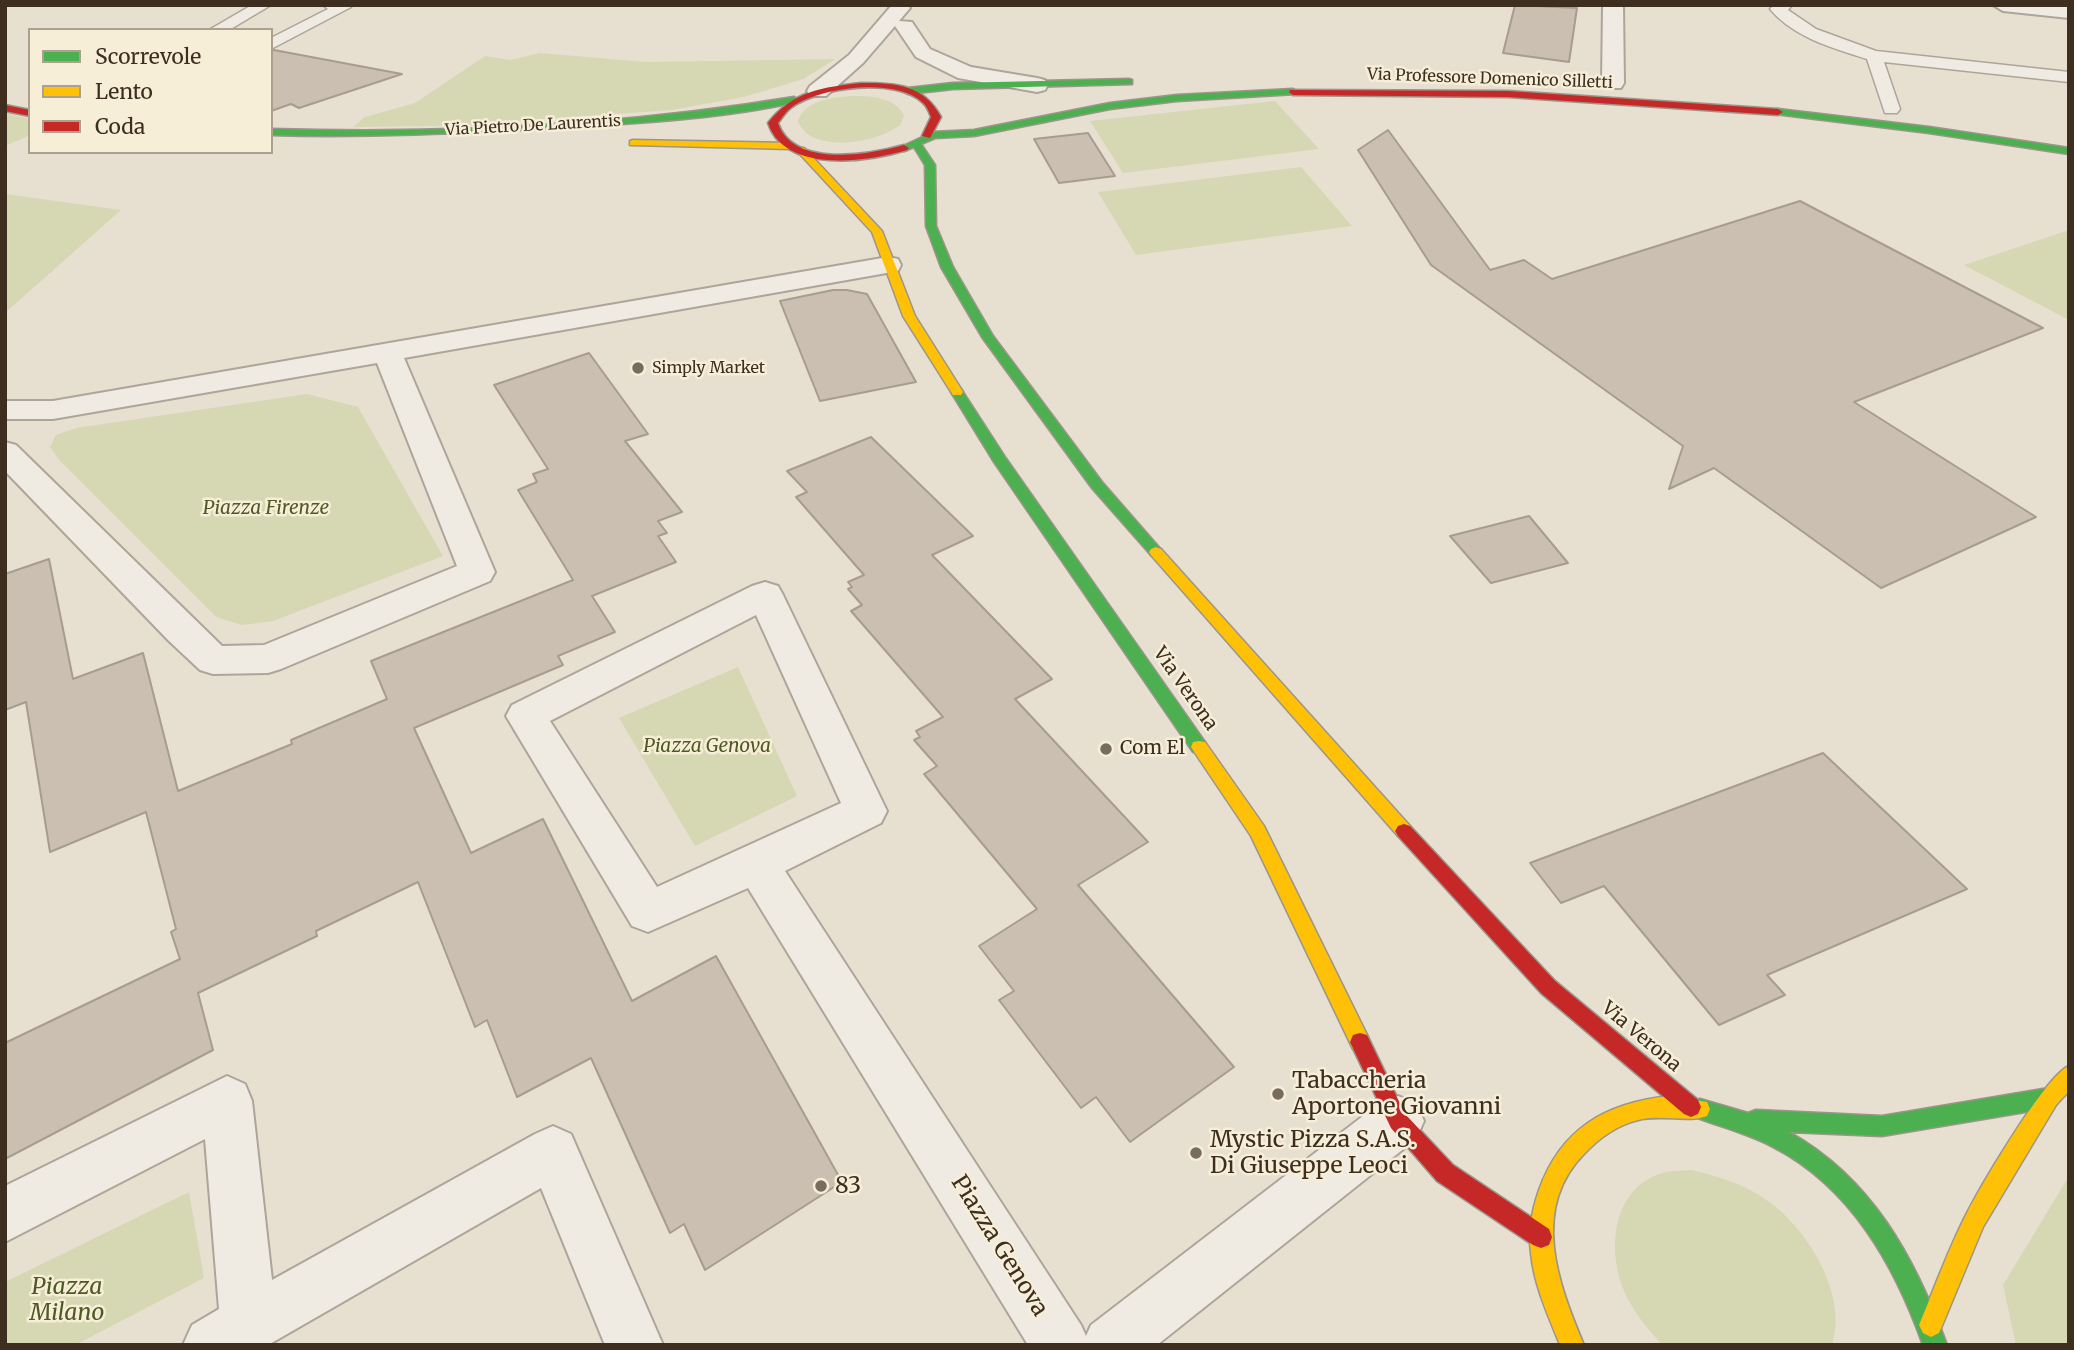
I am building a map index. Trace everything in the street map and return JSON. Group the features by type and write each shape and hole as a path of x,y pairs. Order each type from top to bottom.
{"main road":[{"name":"Via Professore Domenico Silletti","path":"1474,77 1550,80"},
{"path":"905,90 953,86 1143,81"},
{"name":"Via Pietro De Laurentis","path":"273,132 340,136 625,122 740,110 794,100 818,90 860,85 905,90"},
{"path":"905,90 933,106 938,116 936,126 921,139"},
{"name":"Via Professore Domenico Silletti","path":"796,148 823,155 872,155 921,139 973,134 1099,107 1182,96 1268,91 1423,90 1613,97 1719,106 1863,121 2069,150"},
{"path":"1721,92 1968,119"},
{"name":"Via Verona","path":"794,100 779,111 773,123 777,135 796,148 877,231 909,316 999,459 1258,831 1398,1121 1445,1173 1541,1237"},
{"path":"5,107 28,113"},
{"name":"Via Verona","path":"921,139 930,165 931,226 947,267 988,337 1097,485 1376,800 1548,987 1691,1107"},
{"name":"Via Pietro De Laurentis","path":"616,143 796,148"},
{"path":"1931,1325 1975,1219 2049,1098 2069,1076"},
{"path":"1572,1345 1550,1293 1541,1237 1548,1188 1569,1149 1601,1121 1643,1107 1691,1107 1743,1120 1882,1126 2049,1098"},
{"path":"1743,1120 1791,1145 1837,1179 1878,1222 1910,1272 1931,1325 1935,1345"}],"street":[{"path":"1613,5 1613,83"},
{"path":"2003,5 2069,12"},
{"path":"901,13 923,53 966,73 1037,85"},
{"path":"901,13 917,65 916,81 905,90"},
{"path":"818,90 856,59 901,13"},
{"path":"5,410 53,410 888,265"},
{"path":"5,452 181,631 213,660 268,659 477,572 387,351"},
{"path":"765,595 866,811 757,864 648,912 526,716 765,595"},
{"name":"Piazza Genova","path":"757,864 1061,1345"},
{"path":"5,1215 227,1101 230,1334 553,1152 634,1345"},
{"path":"1111,1345 1398,1121"}],"lane":[{"path":"221,28 264,5"},
{"path":"273,43 343,7 330,5"},
{"path":"1785,5 1778,9 1793,24 1837,44 1874,56 2069,77"},
{"path":"1874,56 1891,109"}],"green space":[{"path":"540,53 646,62 836,59 803,79 744,97 671,110 498,122 497,125 353,127 365,117 415,103 485,56 510,60"},
{"path":"850,96 880,98 894,104 904,115 901,124 878,136 830,142 805,132 798,121 801,114 813,104"},
{"path":"1275,101 1319,149 1123,173 1090,121"},
{"path":"5,113 28,119 28,136 5,146"},
{"path":"1301,167 1352,226 1136,255 1098,192"},
{"path":"5,194 121,210 5,313"},
{"path":"2069,230 2069,320 1964,265"},
{"name":"Piazza Firenze","path":"307,394 358,407 443,556 273,621 242,625 216,617 59,460 50,447 56,435 76,428"},
{"name":"Piazza Genova","path":"738,667 797,796 695,846 619,718"},
{"path":"1691,1170 1728,1180 1762,1197 1778,1209 1808,1242 1829,1282 1836,1325 1832,1345 1662,1345 1645,1325 1622,1286 1615,1254 1618,1221 1623,1206 1644,1182 1670,1171"},
{"path":"2069,1176 2069,1345 2016,1345 2003,1285"},
{"name":"Piazza Milano","path":"189,1192 204,1278 75,1345 5,1345 5,1282"}],"building":[{"path":"1515,5 1577,8 1569,62 1503,53"},
{"path":"273,50 402,74 299,108 291,104 273,110"},
{"path":"1388,130 1490,270 1524,260 1552,279 1800,201 2043,328 1854,402 2036,517 1881,588 1714,468 1669,489 1683,446 1431,265 1358,150"},
{"path":"1088,133 1115,176 1059,183 1034,139"},
{"path":"833,290 867,294 916,382 820,401 780,301"},
{"path":"589,353 648,434 625,441 682,512 658,521 667,533 658,536 676,562 592,596 615,632 558,656 563,665 414,728 471,853 543,819 632,1001 716,956 842,1182 705,1270 684,1224 670,1233 591,1058 517,1097 487,1020 475,1027 418,882 316,931 317,936 198,993 213,1050 5,1159 5,1043 180,959 171,932 176,929 146,812 50,852 26,702 5,710 5,574 49,559 73,679 143,653 178,791 292,744 291,740 387,699 371,661 573,580 518,490 537,482 533,474 548,469 494,385"},
{"path":"871,437 973,536 932,555 1052,679 1015,699 1148,842 1078,885 1234,1067 1130,1142 1096,1097 1081,1108 999,1000 1014,991 979,946 1037,909 924,774 937,766 914,740 920,737 916,731 943,717 851,611 862,605 848,589 852,587 848,582 864,575 796,497 807,492 787,471"},
{"path":"1529,516 1568,563 1491,583 1450,536"},
{"path":"1823,753 1967,889 1767,975 1785,995 1719,1025 1604,886 1561,903 1530,863"}],"traffic: fast":[{"path":"908,91 953,86 1129,82"},
{"path":"904,148 933,135 974,133 1110,106 1177,98 1293,92"},
{"path":"273,132 386,133 575,124 685,115 794,100"},
{"path":"1778,112 1929,130 2069,151"},
{"path":"916,143 930,165 931,226 947,267 988,337 1097,485 1156,552"},
{"path":"957,392 999,459 1199,747"},
{"path":"1756,1120 1882,1126 2049,1098"},
{"path":"1700,1109 1744,1122 1784,1141 1819,1165 1851,1193 1878,1226 1901,1263 1920,1303 1935,1345"}],"traffic: slow":[{"path":"633,143 791,146"},
{"path":"801,150 877,231 909,316 957,392"},
{"path":"1156,552 1404,831"},
{"path":"1199,747 1258,831 1360,1042"},
{"path":"1931,1325 1975,1219 2049,1098 2069,1076"},
{"path":"1572,1345 1551,1293 1542,1252 1545,1206 1554,1178 1569,1154 1589,1134 1613,1119 1639,1109 1669,1106 1700,1109"}],"traffic: jam":[{"path":"904,148 858,157 821,156 789,147 779,138 773,123 792,103 822,91 881,85 916,93 928,102 936,117 927,136"},
{"path":"1293,92 1508,94 1778,112"},
{"path":"5,108 28,113"},
{"path":"1404,831 1548,987 1691,1107"},
{"path":"1360,1042 1398,1121 1445,1173 1541,1237"}],"place":[{"name":"Simply Market","path":"638,368"},
{"name":"Com El","path":"1106,749"},
{"name":"Tabaccheria Aportone Giovanni","path":"1278,1094"},
{"name":"Mystic Pizza S.A.S. Di Giuseppe Leoci","path":"1196,1153"},
{"name":"83","path":"821,1186"}]}
